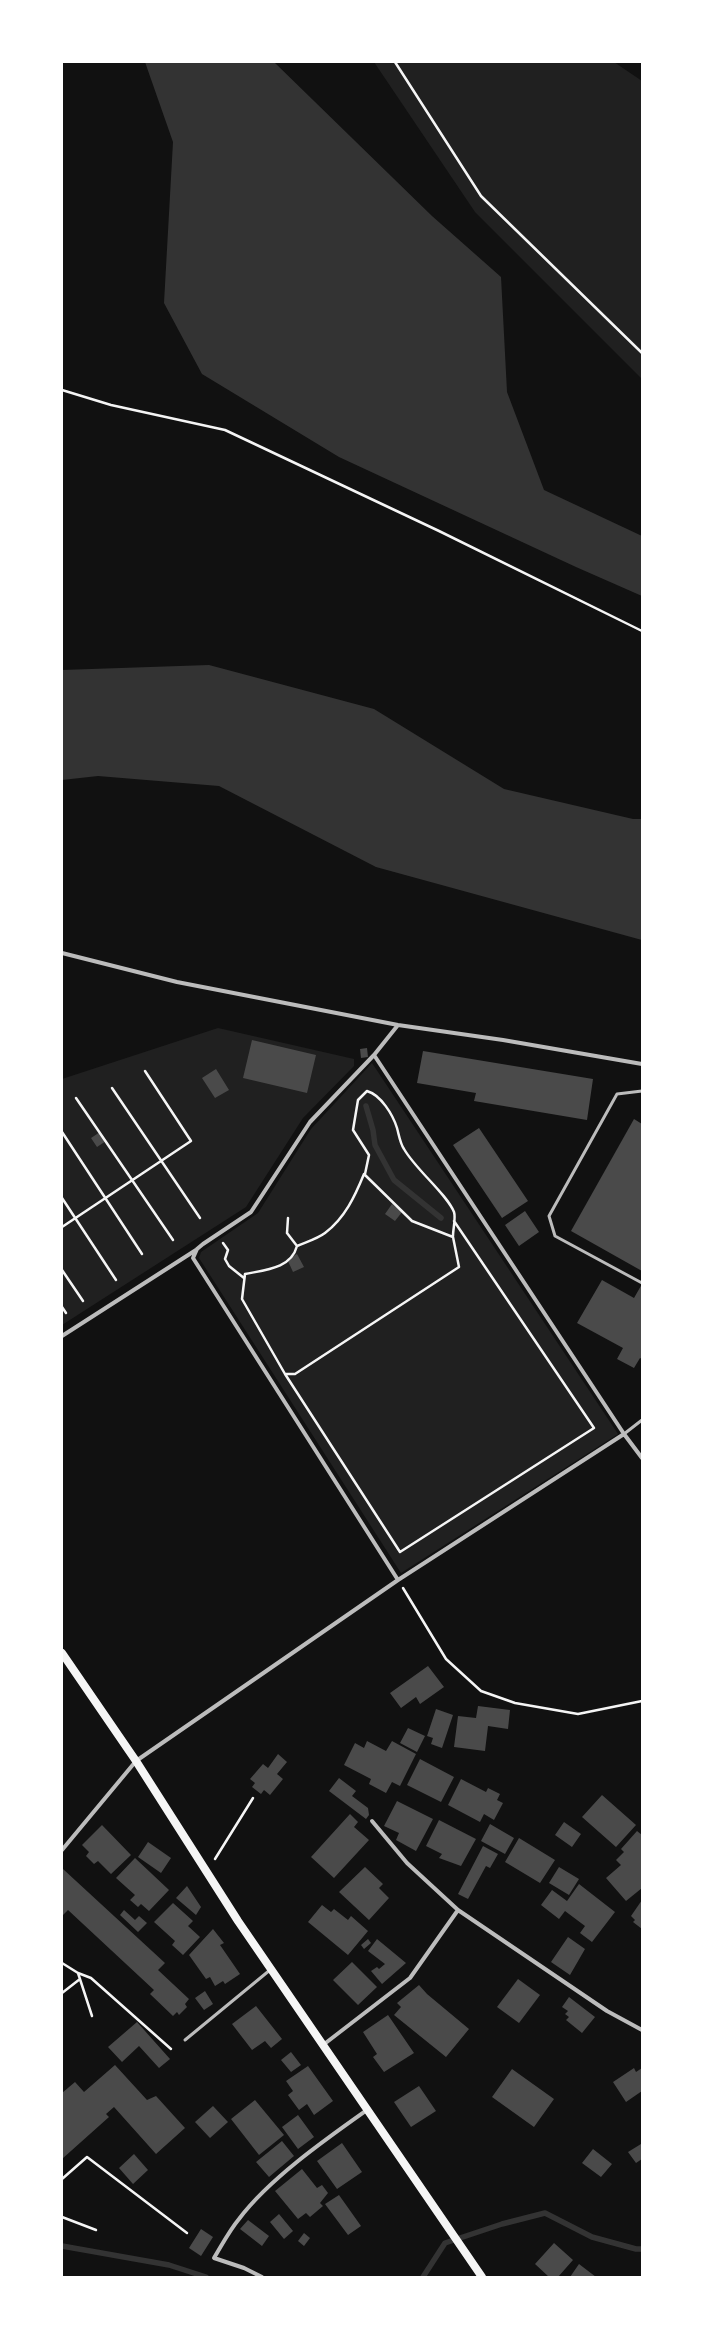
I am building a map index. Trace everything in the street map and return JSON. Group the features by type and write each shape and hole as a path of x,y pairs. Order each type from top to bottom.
{"main road":[{"path":"62,1653 136,1761 271,1969 366,2110 482,2277"}],"street":[{"path":"62,954 177,982 398,1025 503,1040 642,1064"},
{"path":"62,1336 197,1250 251,1212 310,1122 374,1055 398,1025"},
{"path":"374,1055 624,1434 642,1458"},
{"path":"197,1250 193,1258 204,1277 398,1580"},
{"path":"62,1850 136,1761 398,1580 624,1434"},
{"path":"372,1821 407,1864 458,1910 607,2011 642,2030"},
{"path":"323,2045 410,1978 458,1910"},
{"path":"262,2277 244,2268 214,2258 238,2219 263,2191 337,2130 366,2110"}],"lane":[{"path":"642,1091 618,1094 549,1216 555,1236 642,1283"},
{"path":"624,1434 642,1420"},
{"path":"185,2040 271,1969"}],"path":[{"path":"395,62 482,196 642,353"},
{"path":"62,390 110,404 226,430 439,531 642,631"},
{"path":"62,1227 191,1141 145,1071"},
{"path":"112,1088 200,1218"},
{"path":"285,1374 295,1374 459,1267 453,1237 454,1221 455,1214 450,1204 416,1167 402,1147 397,1127 386,1108 373,1092 367,1091 358,1100 353,1130 369,1155 365,1174 352,1202 339,1221 324,1234 297,1246 295,1252 283,1265 245,1274 242,1299 285,1374 400,1552 594,1428 454,1221"},
{"path":"76,1098 173,1240"},
{"path":"62,1132 142,1254"},
{"path":"365,1174 412,1220 453,1237"},
{"path":"62,1198 116,1280"},
{"path":"288,1218 287,1233 297,1246"},
{"path":"217,1235 228,1250 225,1259 229,1266 245,1278"},
{"path":"62,1270 83,1301"},
{"path":"62,1307 66,1313"},
{"path":"398,1580 446,1659 480,1692 514,1703 578,1714 642,1701"},
{"path":"207,1871 253,1798"},
{"path":"62,1963 78,1973 91,1978 171,2050"},
{"path":"78,1973 92,2016"},
{"path":"62,1993 80,1979"},
{"path":"62,2179 87,2157 187,2233"},
{"path":"62,2217 96,2230"}],"shaded area":[{"path":"145,62 274,62 432,216 501,277 507,392 544,490 642,536 642,596 339,457 202,374 164,303 173,142"},
{"path":"374,62 614,62 642,81 642,379 475,212"},
{"path":"209,665 374,709 504,789 633,819 642,819 642,940 376,867 219,786 98,776 62,780 62,670"},
{"path":"218,1028 354,1059 354,1066 303,1118 246,1207 62,1325 62,1079"},
{"path":"372,1063 618,1434 401,1573 199,1258 201,1252 258,1213 311,1129"}],"building":[{"path":"252,1040 316,1055 307,1093 243,1078"},
{"path":"367,1048 368,1057 361,1058 360,1049"},
{"path":"423,1051 593,1079 587,1120 474,1101 476,1093 417,1083"},
{"path":"216,1069 229,1090 215,1098 202,1078"},
{"path":"634,1119 642,1124 642,1271 571,1231"},
{"path":"479,1128 528,1201 502,1218 453,1145"},
{"path":"100,1132 106,1141 97,1147 91,1138"},
{"path":"392,1204 402,1212 395,1221 385,1214"},
{"path":"525,1211 539,1232 519,1246 505,1225"},
{"path":"297,1254 304,1267 293,1272 287,1259"},
{"path":"602,1280 634,1298 642,1284 642,1359 640,1358 634,1368 617,1359 623,1348 577,1323"},
{"path":"428,1666 444,1687 420,1704 416,1697 401,1708 390,1693"},
{"path":"478,1706 510,1710 508,1729 488,1726 485,1751 454,1747 458,1716 476,1718"},
{"path":"436,1709 453,1715 442,1748 431,1744 433,1738 427,1736"},
{"path":"408,1728 425,1736 417,1752 400,1743"},
{"path":"367,1741 386,1751 392,1741 416,1754 400,1786 392,1782 386,1793 369,1784 371,1779 344,1765 355,1743 364,1748"},
{"path":"278,1754 287,1762 277,1774 283,1779 270,1795 264,1790 261,1794 252,1787 255,1783 250,1779 263,1764 268,1768"},
{"path":"420,1759 454,1777 441,1802 407,1785"},
{"path":"339,1778 356,1791 352,1796 368,1808 369,1815 366,1819 329,1791"},
{"path":"461,1779 486,1792 488,1788 500,1794 497,1800 503,1803 494,1820 484,1814 480,1822 448,1805"},
{"path":"602,1795 636,1825 616,1847 582,1817"},
{"path":"397,1801 433,1819 416,1851 396,1840 399,1833 384,1826"},
{"path":"350,1814 358,1822 354,1827 369,1840 334,1878 311,1857"},
{"path":"439,1820 476,1839 461,1866 439,1858 442,1854 426,1846"},
{"path":"564,1822 581,1834 572,1847 555,1835"},
{"path":"490,1824 514,1838 505,1854 481,1841"},
{"path":"102,1825 131,1855 111,1874 98,1861 94,1864 86,1856 89,1852 82,1845"},
{"path":"637,1831 642,1835 642,1888 626,1901 606,1878 621,1865 616,1860 624,1852 621,1849"},
{"path":"519,1838 555,1860 540,1883 505,1862"},
{"path":"148,1842 171,1858 161,1873 138,1857"},
{"path":"483,1846 498,1854 490,1868 486,1866 468,1899 458,1894"},
{"path":"135,1858 169,1890 149,1911 141,1904 138,1907 130,1900 135,1895 116,1878"},
{"path":"365,1867 383,1884 379,1888 389,1898 369,1920 339,1892"},
{"path":"559,1867 579,1879 569,1895 549,1883"},
{"path":"63,1869 165,1963 158,1970 189,1999 185,2004 187,2007 179,2015 177,2012 173,2016 150,1994 154,1990 68,1910 62,1916"},
{"path":"579,1884 615,1912 592,1942 580,1933 585,1926 565,1911 559,1919 541,1905 552,1890 567,1901"},
{"path":"187,1886 201,1907 196,1915 176,1898"},
{"path":"642,1900 642,1929 633,1922 635,1920 631,1916"},
{"path":"173,1903 193,1921 188,1926 200,1937 183,1955 172,1945 175,1941 154,1922"},
{"path":"322,1905 331,1912 334,1909 348,1920 351,1916 368,1931 348,1955 308,1922"},
{"path":"124,1910 135,1920 139,1916 147,1923 138,1932 120,1915"},
{"path":"213,1929 224,1943 220,1945 240,1974 225,1984 223,1981 215,1986 210,1977 206,1979 189,1955"},
{"path":"568,1937 585,1949 570,1975 551,1962"},
{"path":"368,1939 371,1943 364,1949 361,1945"},
{"path":"377,1939 406,1963 382,1984 371,1971 377,1967 379,1969 385,1964 368,1951"},
{"path":"352,1962 377,1987 358,2005 333,1980"},
{"path":"518,1979 540,1995 519,2023 497,2007"},
{"path":"419,1985 427,1994 469,2029 446,2057 394,2015 401,2007 397,2003"},
{"path":"205,1991 213,2004 204,2010 195,1998"},
{"path":"569,1997 595,2017 582,2033 566,2020 569,2017 565,2014 568,2011 562,2007"},
{"path":"256,2006 282,2039 271,2048 265,2041 252,2050 232,2024"},
{"path":"388,2015 414,2053 384,2072 373,2057 377,2054 363,2032"},
{"path":"137,2022 170,2059 159,2068 139,2046 122,2062 108,2047"},
{"path":"291,2052 301,2065 291,2072 281,2060"},
{"path":"115,2065 147,2100 156,2096 185,2128 156,2154 114,2107 106,2114 109,2117 62,2159 62,2093 75,2082 84,2092"},
{"path":"308,2066 333,2101 314,2115 307,2104 299,2110 288,2095 293,2091 286,2081"},
{"path":"634,2068 636,2072 642,2068 642,2091 626,2102 613,2082"},
{"path":"512,2069 554,2099 534,2127 492,2097"},
{"path":"419,2086 436,2111 411,2127 394,2102"},
{"path":"255,2100 284,2135 259,2155 231,2119"},
{"path":"213,2106 228,2122 210,2138 195,2122"},
{"path":"298,2115 314,2137 298,2149 282,2127"},
{"path":"282,2141 294,2156 269,2177 256,2162"},
{"path":"342,2143 362,2172 337,2189 317,2161"},
{"path":"641,2144 642,2159 636,2163 628,2152"},
{"path":"593,2149 612,2164 601,2177 582,2163"},
{"path":"134,2154 148,2170 133,2184 119,2168"},
{"path":"302,2169 317,2188 322,2185 328,2193 320,2203 323,2206 310,2217 306,2213 298,2219 275,2191"},
{"path":"339,2195 361,2226 348,2235 325,2204"},
{"path":"279,2214 293,2231 284,2239 270,2222"},
{"path":"248,2220 269,2236 262,2246 240,2229"},
{"path":"201,2229 213,2237 201,2256 189,2248"},
{"path":"304,2233 310,2238 304,2246 298,2241"},
{"path":"554,2243 573,2260 558,2277 549,2277 535,2264"},
{"path":"579,2264 596,2277 570,2277"}],"waterway":[{"path":"366,1106 373,1130 375,1145 394,1180 441,1218"},
{"path":"423,2277 445,2243 502,2224 545,2213 592,2237 636,2249 642,2249"},
{"path":"62,2246 169,2265 206,2277"}]}
